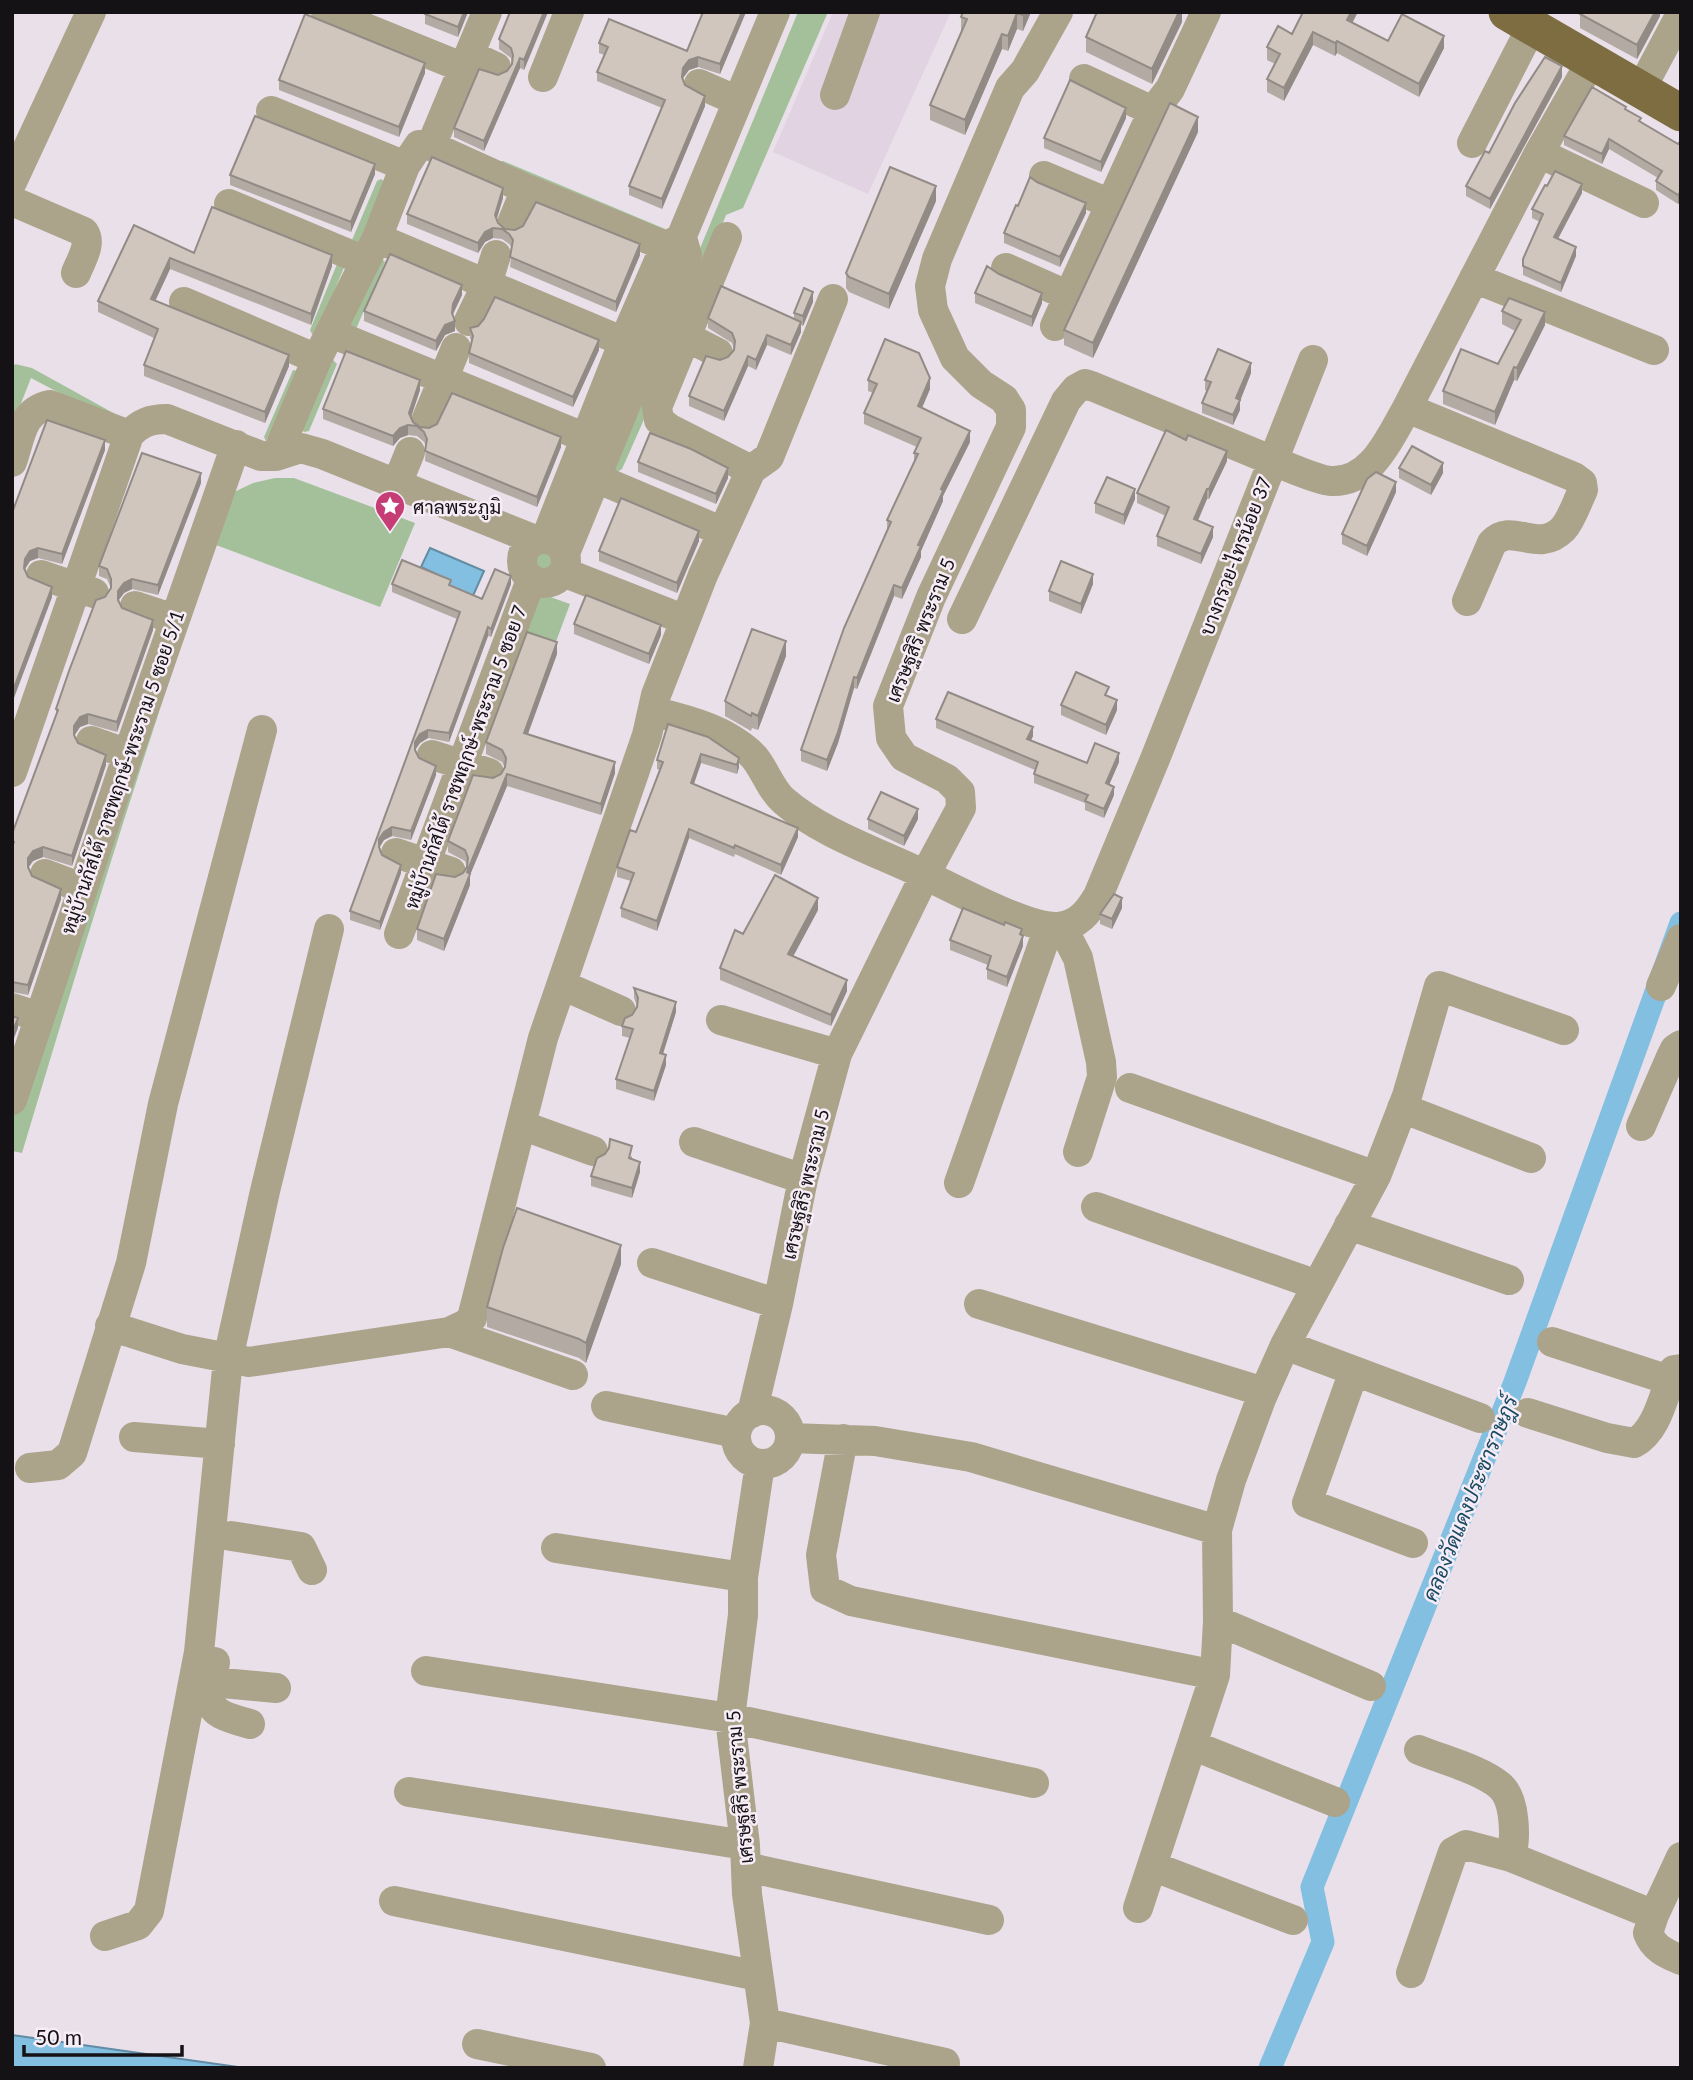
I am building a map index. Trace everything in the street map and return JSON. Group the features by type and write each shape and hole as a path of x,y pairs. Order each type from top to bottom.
{"main road":[{"path":"1520,19 1681,113"}],"street":[{"path":"12,182 91,12"},
{"path":"326,12 477,63"},
{"path":"431,146 477,63 487,12"},
{"path":"543,77 569,12"},
{"path":"552,551 525,548 521,556 523,569 531,580 550,582 552,551 775,12"},
{"path":"835,95 864,12"},
{"name":"เศรษฐสิริ พระราม 5","path":"744,1423 779,1304 803,1179 836,1054 961,808 960,792 947,779 904,757 891,738 888,706 930,597 1011,427 1010,410 1004,399 981,384 955,358 933,310 930,286 937,259 1010,88 1026,71 1058,12"},
{"path":"1055,326 1153,111 1170,89 1200,14"},
{"path":"1641,89 1681,14"},
{"path":"1472,143 1520,19"},
{"name":"บางกรวย-ไทรน้อย 37","path":"1055,927 1076,922 1088,912 1098,896 1273,461 1330,481 1349,478 1369,467 1407,408 1539,153 1592,60"},
{"path":"1084,79 1153,111"},
{"path":"699,84 738,101"},
{"path":"271,111 405,166"},
{"path":"276,456 317,359 371,250 405,166 419,145 431,146 526,190 678,246"},
{"path":"1539,153 1644,203"},
{"path":"1044,176 1111,204"},
{"path":"512,223 526,190"},
{"path":"12,201 84,232 88,242 76,273"},
{"path":"229,204 487,284 636,347"},
{"path":"727,237 657,407 659,420 670,429 751,470"},
{"path":"469,321 487,284 496,256"},
{"path":"1006,268 1069,296"},
{"path":"1474,278 1654,350"},
{"path":"110,1326 160,1343 238,1361 449,1332 466,1324 474,1311 543,1038 653,711 656,695 703,575 751,470 769,457 833,299"},
{"path":"184,302 317,359"},
{"path":"331,333 598,443"},
{"path":"685,336 718,353"},
{"path":"426,421 456,348"},
{"path":"962,619 1066,401 1076,389 1085,384 1273,461 1313,360"},
{"path":"12,462 29,415 50,405 129,435"},
{"path":"1407,408 1574,477 1582,483 1583,490 1565,527 1557,533 1535,541 1507,534 1499,536 1492,543 1467,601"},
{"path":"12,772 87,591 129,435 139,425 152,419 167,419 261,456 276,456 291,450 304,449 397,484 552,551 670,614"},
{"path":"552,551 596,478 598,443"},
{"name":"หมู่บ้านกัสโต้ ราชพฤกษ์-พระราม 5 ซอย 5/1","path":"12,1100 26,1012 82,888 236,445"},
{"path":"397,484 410,452"},
{"path":"596,478 707,525"},
{"path":"41,575 87,591"},
{"name":"หมู่บ้านกัสโต้ ราชพฤกษ์-พระราม 5 ซอย 7","path":"399,934 438,868 475,769 531,580"},
{"path":"135,606 174,619"},
{"path":"653,711 725,735 753,756 782,800 826,828 976,900 1055,927 1078,958 1101,1062 1102,1077 1078,1152"},
{"path":"30,1468 58,1465 72,1453 131,1263 163,1104 262,730"},
{"path":"91,741 128,754"},
{"path":"432,755 475,769"},
{"path":"396,853 438,868"},
{"path":"46,874 82,888"},
{"path":"959,1183 1055,927"},
{"path":"105,1936 138,1925 149,1911 199,1652 220,1444 238,1361 265,1191 328,929"},
{"path":"1661,986 1681,939"},
{"path":"562,985 621,1011"},
{"path":"1138,1908 1215,1675 1217,1530 1231,1480 1284,1345 1376,1176 1402,1108 1439,986 1564,1030"},
{"path":"721,1020 836,1054"},
{"path":"1641,1126 1671,1057 1681,1045"},
{"path":"1130,1088 1376,1176"},
{"path":"1402,1108 1531,1158"},
{"path":"521,1125 593,1150"},
{"path":"694,1142 803,1179"},
{"path":"1096,1207 1317,1285"},
{"path":"1349,1226 1509,1280"},
{"path":"652,1263 779,1304"},
{"path":"979,1304 1264,1392"},
{"path":"449,1332 573,1375"},
{"path":"1528,1413 1607,1438 1634,1443 1642,1439 1653,1423 1675,1375 1552,1342"},
{"path":"1284,1345 1480,1418"},
{"path":"238,1361 231,1536 210,1699 214,1711 221,1716 250,1724"},
{"path":"1354,1371 1307,1503 1413,1543"},
{"path":"606,1406 744,1423"},
{"path":"761,1410 778,1415 785,1421 790,1438 784,1454 769,1464 751,1462 738,1450 744,1423 761,1410"},
{"path":"134,1437 220,1444"},
{"path":"790,1438 875,1441 971,1457 1217,1530"},
{"path":"843,1439 821,1555 825,1589 851,1601 1215,1675"},
{"name":"เศรษฐสิริ พระราม 5","path":"758,2068 765,2023 747,1894 730,1718 743,1615 743,1577 760,1464"},
{"path":"231,1536 301,1547 312,1570"},
{"path":"556,1548 743,1577"},
{"path":"1217,1620 1371,1686"},
{"path":"426,1671 730,1718 1034,1783"},
{"path":"212,1682 275,1688"},
{"path":"1192,1745 1335,1802"},
{"path":"1419,1750 1484,1776 1501,1786 1510,1805 1515,1828 1511,1857"},
{"path":"409,1792 745,1856 989,1920"},
{"path":"1411,1973 1453,1852 1466,1845 1511,1857 1654,1915"},
{"path":"1681,1857 1648,1933 1650,1939 1665,1953 1681,1960"},
{"path":"1152,1866 1293,1920"},
{"path":"394,1901 758,1976"},
{"path":"765,2023 944,2063"},
{"path":"477,2043 591,2068"}],"shaded area":[{"path":"833,12 951,12 868,194 773,152"}],"green space":[{"path":"798,12 828,12 743,208 726,215 642,424 622,469 616,473 609,468"},
{"path":"503,161 670,231 670,233 499,162"},
{"path":"381,179 385,182 357,250 349,247 377,181"},
{"path":"382,259 385,262 356,329 348,326"},
{"path":"337,264 345,265 317,333 312,334 310,330"},
{"path":"333,360 337,364 309,431 304,432 302,430 329,362"},
{"path":"15,364 32,368 117,415 107,418 31,378 12,426 12,368"},
{"path":"293,370 298,371 266,441 264,437"},
{"path":"275,478 294,478 415,523 380,607 216,545 115,848 22,1153 12,1151 12,1112 232,493 253,483"},
{"path":"550,550 556,556 549,573 540,574 533,569 531,556 534,552"},
{"path":"542,594 570,604 554,647 523,636 536,598"}],"water":[{"path":"430,548 484,571 472,598 435,582 438,575 421,567"},
{"path":"12,2035 245,2068 12,2068"}],"building":[{"path":"464,12 458,27 425,14"},
{"path":"510,12 544,12 524,60 520,58 484,141 454,128 479,69 498,75 507,71 512,64 511,48 499,39"},
{"path":"703,12 742,12 720,64 698,57 689,60 683,68 685,85 705,96 662,199 629,186 665,100 597,72 608,47 599,43 609,19 687,51"},
{"path":"963,12 1024,12 1023,15 1017,13 1008,36 1002,34 965,120 930,105 967,19 961,17"},
{"path":"1097,12 1179,12 1152,69 1086,37"},
{"path":"1303,12 1351,12 1347,20 1388,41 1402,14 1444,36 1419,84 1337,41 1335,43 1313,32 1284,88 1267,79 1280,54 1267,47 1278,26 1292,34"},
{"path":"1655,12 1637,45 1580,14"},
{"path":"305,14 425,63 399,127 279,80"},
{"path":"1545,57 1562,66 1490,199 1466,186 1485,151 1489,153 1515,103"},
{"path":"1070,80 1126,108 1101,162 1044,138"},
{"path":"1592,87 1626,107 1625,109 1641,118 1639,121 1678,144 1681,140 1681,191 1678,195 1656,181 1662,171 1609,139 1602,154 1564,136"},
{"path":"1170,103 1198,117 1093,343 1064,330"},
{"path":"255,116 375,164 351,222 230,175"},
{"path":"432,157 503,188 495,215 498,223 505,229 515,230 523,226 536,202 640,244 616,302 510,257 513,240 502,229 493,228 485,232 478,243 407,214"},
{"path":"890,167 936,186 889,294 849,277 846,273"},
{"path":"1555,171 1582,184 1554,237 1576,247 1561,283 1523,266 1523,259 1543,214 1532,209"},
{"path":"1030,177 1086,203 1060,257 1004,233"},
{"path":"212,207 332,255 311,314 170,258 151,299 289,355 265,412 144,365 158,329 98,301 134,225 194,253"},
{"path":"390,254 462,285 453,304 455,321 445,325 436,341 364,311"},
{"path":"987,266 1042,293 1032,317 975,293"},
{"path":"721,286 801,322 791,345 767,335 756,360 748,356 724,411 689,396 706,356 720,360 728,357 734,350 732,333 708,318"},
{"path":"804,288 813,292 803,316 794,313"},
{"path":"495,297 599,340 573,397 469,353 473,336 470,328 478,326 484,319"},
{"path":"1509,298 1545,312 1517,368 1514,367 1495,412 1443,391 1461,349 1498,364 1521,320 1502,311"},
{"path":"885,339 919,353 930,378 918,406 970,431 941,489 943,491 902,588 894,585 857,678 854,677 827,760 801,750 844,628 891,522 887,520 918,454 914,453 921,438 864,413 877,384 868,380"},
{"path":"1218,349 1251,363 1236,398 1240,400 1233,415 1202,403 1211,382 1205,380"},
{"path":"346,351 420,380 409,413 413,422 420,427 429,428 437,424 452,393 561,437 537,497 425,451 427,439 417,426 400,428 393,436 323,409"},
{"path":"47,420 105,440 62,554 38,548 30,551 25,559 24,568 28,577 52,587 12,693 12,513"},
{"path":"1166,430 1186,440 1188,435 1227,451 1194,519 1213,527 1201,554 1157,536 1169,507 1137,493"},
{"path":"650,433 691,449 728,468 716,494 638,462"},
{"path":"1412,446 1443,463 1431,485 1399,468"},
{"path":"142,453 201,473 158,585 132,579 124,583 118,591 122,608 153,620 117,722 88,714 80,717 74,726 78,743 106,755 72,856 43,847 33,851 28,858 32,876 61,889 28,985 12,982 12,834 96,600 105,597 111,588 107,569 99,566"},
{"path":"1376,472 1396,482 1367,546 1342,534 1367,479"},
{"path":"1107,477 1135,489 1124,515 1095,503"},
{"path":"621,498 699,531 677,583 599,551"},
{"path":"402,560 451,580 449,585 482,599 495,569 511,576 491,629 488,627 449,733 428,730 420,734 415,742 419,758 436,766 411,831 392,827 379,839 382,855 401,865 380,922 350,911 460,612 392,584"},
{"path":"1061,561 1093,574 1081,604 1049,591"},
{"path":"586,595 661,625 649,654 574,624"},
{"path":"752,629 786,641 758,716 752,713 751,716 725,701"},
{"path":"527,632 557,642 524,733 615,762 601,804 507,774 467,872 470,874 444,939 417,929 436,874 455,877 467,867 465,850 448,841 473,775 493,778 501,774 505,767 506,758 502,750 486,742"},
{"path":"1076,672 1109,687 1105,695 1117,700 1106,725 1061,705"},
{"path":"948,692 1033,727 1027,739 1087,763 1095,743 1119,753 1106,783 1114,787 1104,809 1085,801 1088,795 1034,774 1038,762 936,719"},
{"path":"668,724 708,737 739,758 737,765 701,754 691,783 798,828 781,865 689,829 657,921 621,908 634,873 617,867 630,830 636,832 663,762 657,760"},
{"path":"881,792 918,809 904,836 868,819"},
{"path":"775,875 818,898 788,954 847,980 831,1015 720,968 735,930 743,934"},
{"path":"1114,894 1122,898 1112,919 1100,914"},
{"path":"963,908 1004,925 1005,922 1022,929 1020,934 1023,936 1007,977 987,969 991,956 950,940"},
{"path":"634,988 676,1002 660,1053 666,1055 654,1091 616,1079 633,1029 622,1026 625,1018 632,1015 637,1007 638,998"},
{"path":"12,1016 18,1018 12,1033"},
{"path":"610,1139 632,1146 629,1158 640,1162 632,1188 591,1176 597,1158 609,1148"},
{"path":"517,1208 621,1245 586,1343 487,1307"}],"waterway":[{"name":"คลองวัดแดงประชาราษฎร์","path":"1270,2068 1323,1942 1312,1887 1515,1382 1681,923"}],"place":[{"name":"ศาลพระภูมิ","path":"390,533"}]}
